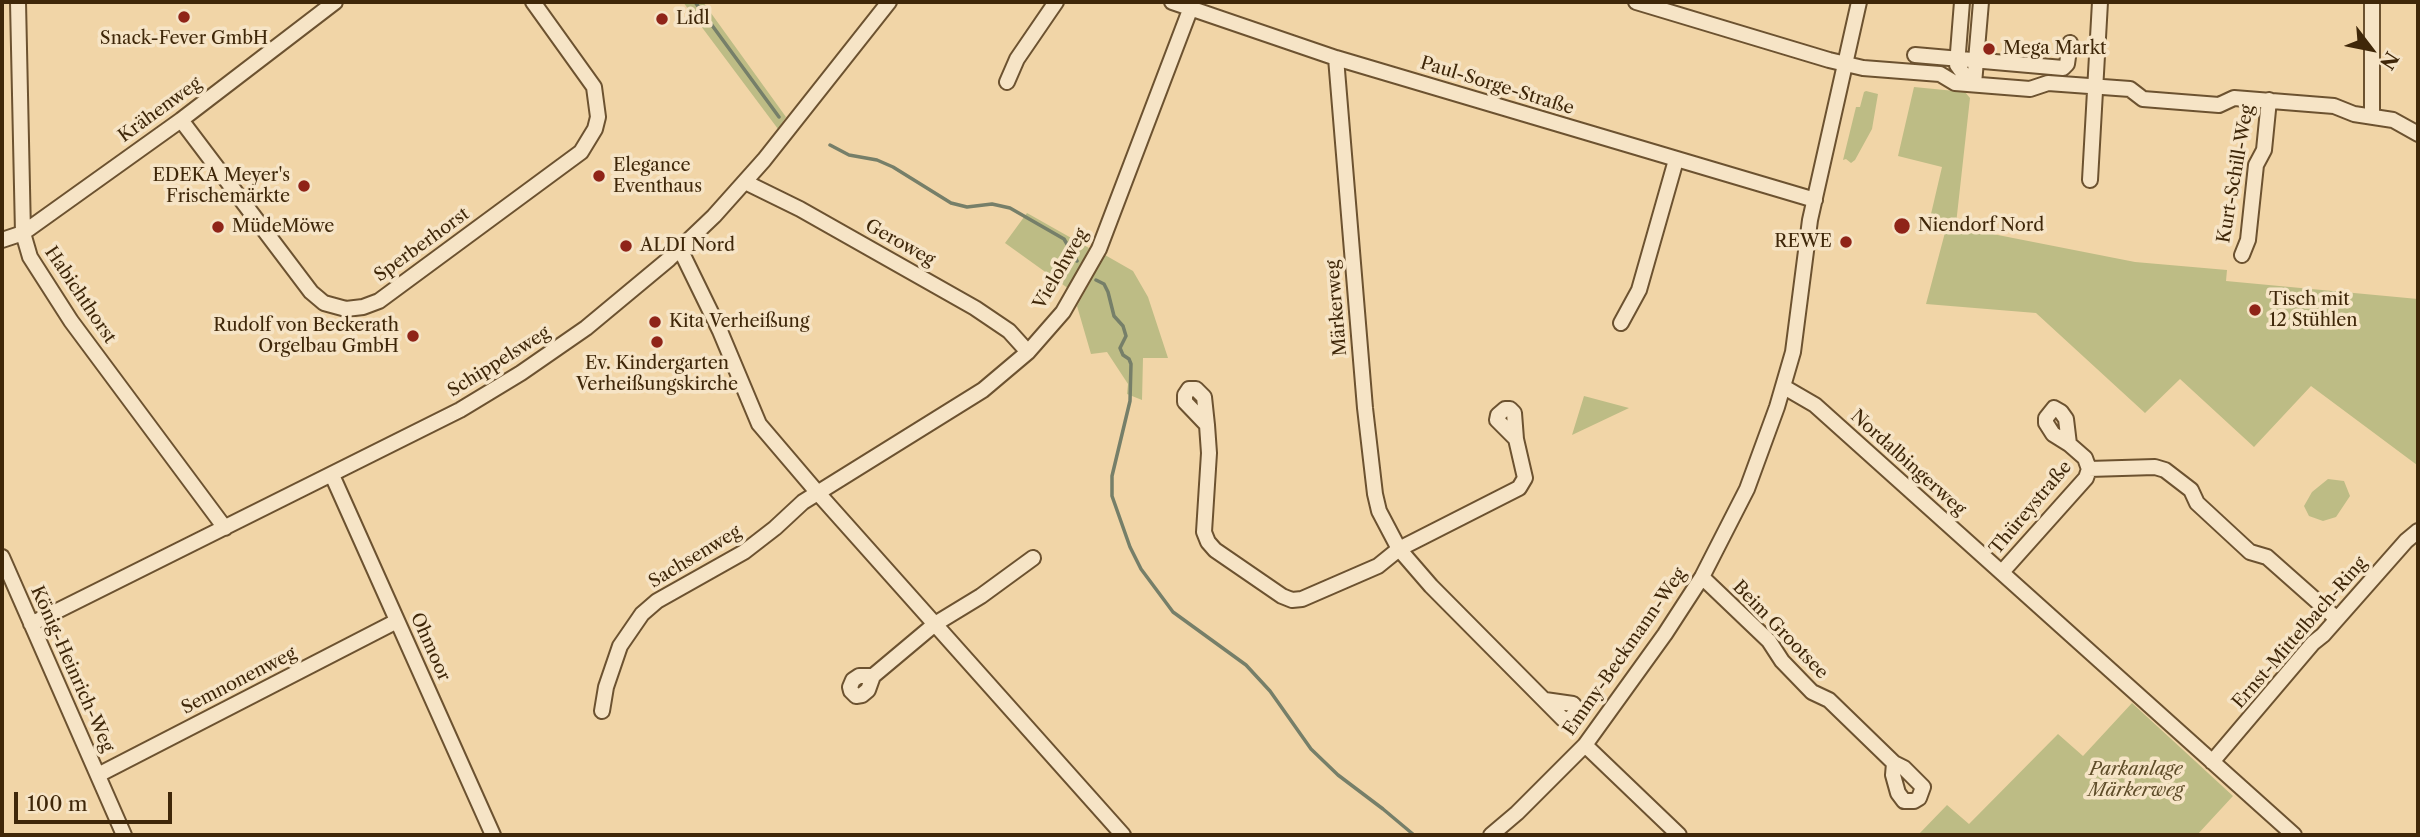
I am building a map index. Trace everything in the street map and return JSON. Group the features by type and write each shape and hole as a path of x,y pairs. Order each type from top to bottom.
{"street":[{"name":"Krähenweg","path":"2,240 23,233 181,120 335,2"},
{"name":"Sperberhorst","path":"181,120 311,292 324,303 346,309 363,307 379,301 581,152 595,129 598,117 594,87 533,2"},
{"name":"Schippelsweg","path":"31,624 460,410 521,373 586,328 680,249 745,183 889,2"},
{"path":"1007,82 1017,59 1056,2"},
{"name":"Paul-Sorge-Straße","path":"1171,2 1192,5 1336,58 1815,200"},
{"path":"1636,2 1863,68 1940,74 1955,83 1969,80 2030,89 2048,83 2130,89 2143,99 2219,105 2234,98 2334,106 2354,114 2393,120 2418,134"},
{"path":"1784,387 1797,331 1808,230 1859,2"},
{"path":"1962,2 1957,65 1969,80"},
{"path":"1969,80 1976,60 1981,2"},
{"path":"2090,180 2100,2"},
{"path":"2372,2 2372,116"},
{"name":"Vielohweg","path":"817,492 983,390 1028,352 1063,312 1096,254 1192,5"},
{"path":"2,11 18,6"},
{"name":"Habichthorst","path":"18,6 23,233 30,257 43,280 225,528"},
{"path":"1914,55 2063,68 2067,64 2067,48"},
{"name":"Märkerweg","path":"1336,58 1365,408 1375,494 1385,527 1399,549 1431,586 1545,701"},
{"name":"Kurt-Schill-Weg","path":"2242,255 2248,240 2256,165 2264,150 2269,100"},
{"path":"1621,323 1639,290 1676,160"},
{"name":"Geroweg","path":"745,183 812,216 975,308 1009,331 1028,352"},
{"path":"680,249 720,331 759,424 1123,835"},
{"name":"Nordalbingerweg","path":"1784,387 1815,405 2294,835"},
{"name":"Emmy-Beckmann-Weg","path":"1491,835 1585,745 1665,634 1702,577 1746,489 1784,387"},
{"path":"1207,425 1209,453 1204,532 1208,542 1215,550 1292,600 1302,599 1378,566 1399,549 1519,488 1525,478 1516,439"},
{"name":"Thüreystraße","path":"2002,572 2086,478 2089,468 2085,458 2069,443"},
{"name":"Thüreystraße","path":"2089,468 2143,467 2165,470 2192,489 2197,503 2250,552 2267,557 2337,619"},
{"name":"Ohmoor","path":"332,475 493,835"},
{"name":"Sachsenweg","path":"602,711 613,661 642,614 674,589 728,562 758,543 817,492"},
{"name":"Ernst-Mittelbach-Ring","path":"2212,762 2246,724 2259,704 2418,531"},
{"name":"König-Heinrich-Weg","path":"2,557 124,835"},
{"path":"873,677 935,624 981,596 1033,558"},
{"name":"Beim Grootsee","path":"1702,577 1769,641 1782,661 1812,692 1829,700 1894,763"},
{"name":"Semnonenweg","path":"98,775 397,621"},
{"path":"1585,745 1679,835"}],"green space":[{"path":"683,2 703,2 786,117 778,129"},
{"path":"1914,87 1965,92 1970,98 1956,224 1931,214 1942,167 1898,156"},
{"path":"1866,91 1878,94 1872,129 1851,163 1843,160 1856,107 1860,107"},
{"path":"1027,213 1089,248 1069,289 1005,243"},
{"path":"1947,225 2135,262 2227,270 2226,281 2418,299 2417,465 2311,386 2254,447 2180,379 2145,413 2036,313 1926,304"},
{"path":"1105,255 1133,271 1148,297 1168,358 1143,358 1142,400 1127,394 1128,384 1107,352 1091,354 1077,306"},
{"path":"1584,396 1629,408 1572,435"},
{"path":"2328,479 2344,481 2350,496 2336,517 2323,521 2309,516 2304,506 2312,492"},
{"name":"Parkanlage Märkerweg","path":"2132,703 2233,796 2197,835 1918,835 1947,805 1969,824 2058,734 2083,756"}],"waterway":[{"path":"695,2 779,117"},
{"path":"830,145 849,155 877,160 893,167 951,203 967,207 992,204 1010,208 1064,239 1077,261"},
{"path":"1096,280 1104,284 1114,316 1123,326 1126,336 1120,348 1131,364 1130,401 1112,476 1112,496 1130,547 1141,569 1173,612 1246,665 1270,691 1311,749 1338,775 1414,835"}],"place":[{"name":"Snack-Fever GmbH","path":"184,17"},
{"name":"Lidl","path":"662,19"},
{"name":"Mega Markt","path":"1989,49"},
{"name":"Elegance Eventhaus","path":"599,176"},
{"name":"EDEKA Meyer's Frischemärkte","path":"304,186"},
{"name":"Niendorf Nord","path":"1902,226"},
{"name":"MüdeMöwe","path":"218,227"},
{"name":"REWE","path":"1846,242"},
{"name":"ALDI Nord","path":"626,246"},
{"name":"Tisch mit 12 Stühlen","path":"2255,310"},
{"name":"Kita Verheißung","path":"655,322"},
{"name":"Rudolf von Beckerath Orgelbau GmbH","path":"413,336"},
{"name":"Ev. Kindergarten Verheißungskirche","path":"657,342"}]}
